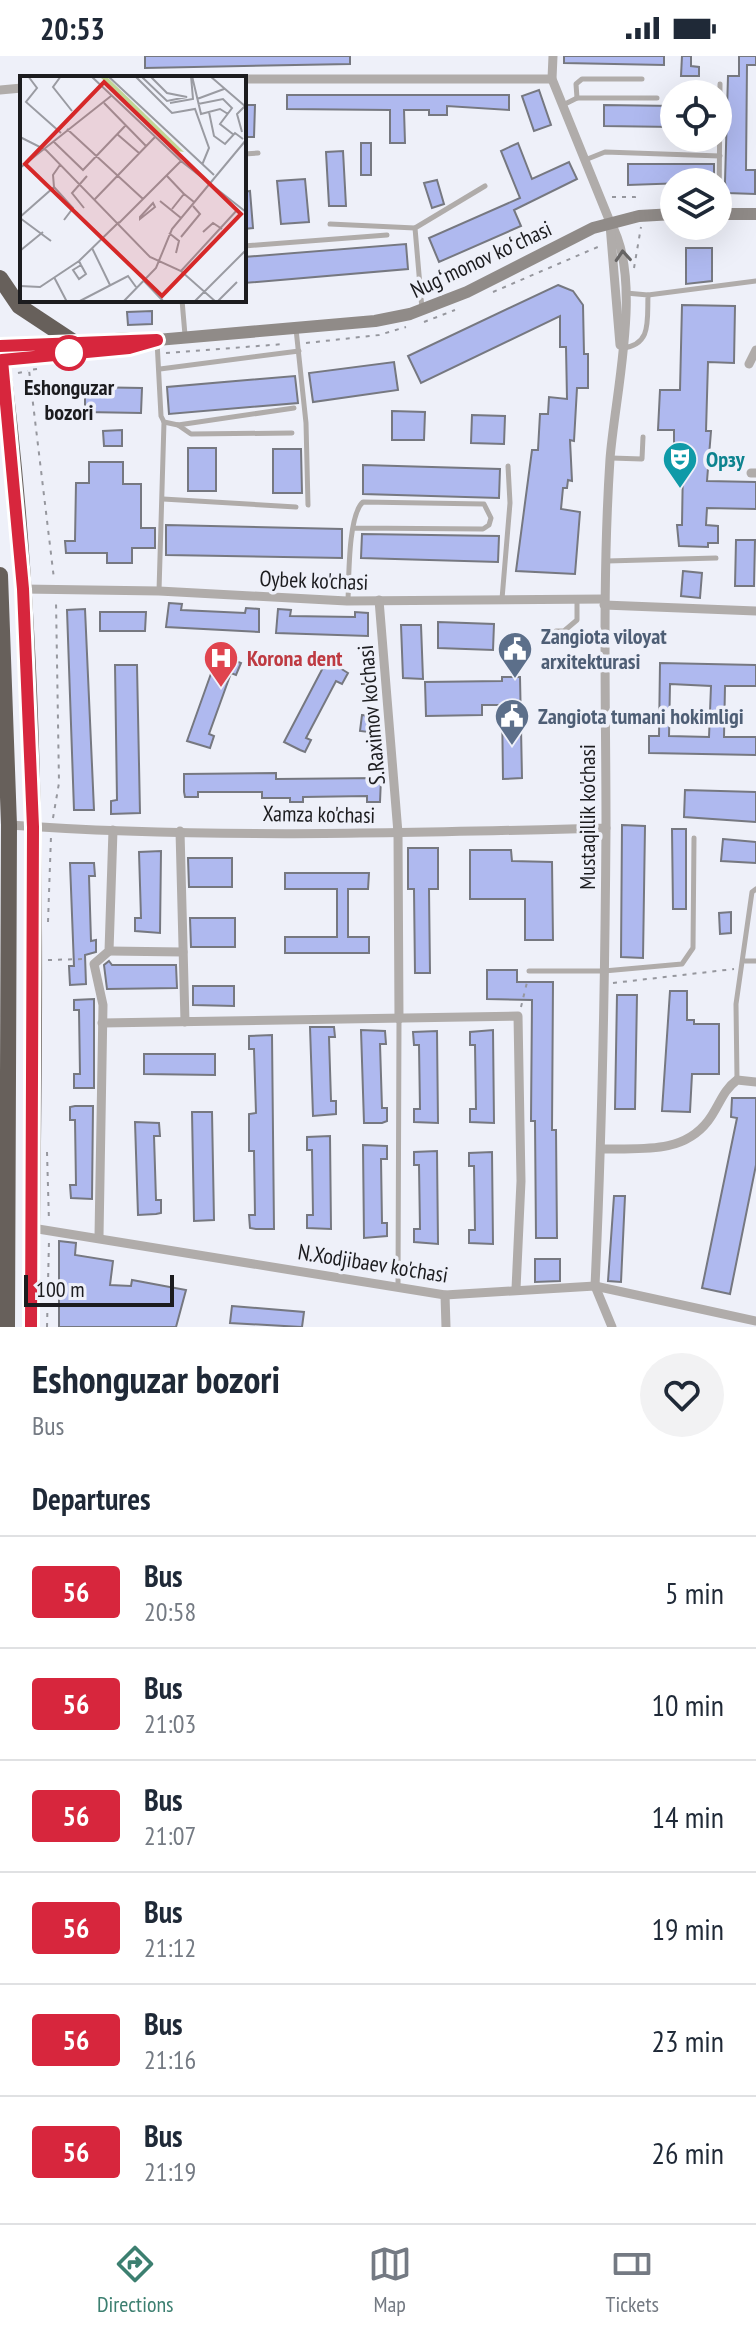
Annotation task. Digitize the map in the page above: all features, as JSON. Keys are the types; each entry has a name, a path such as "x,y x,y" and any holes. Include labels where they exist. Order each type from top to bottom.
{"highway":[{"path":"0,278 19,306 75,343"},
{"path":"0,353 23,589 33,827 31,1327"},
{"path":"0,575 9,825 7,1327"}],"main road":[{"name":"Nugʻmonov koʻchasi","path":"0,353 158,346 186,338 386,319 422,311 610,222 660,214"},
{"path":"732,214 756,214"},
{"name":"Nugʻmonov koʻchasi","path":"0,353 75,343 158,346"}],"street":[{"name":"Mustaqillik ko'chasi","path":"553,56 552,79 610,222 622,241 629,293 610,458 604,602 604,984 595,1286"},
{"path":"246,79 552,79"},
{"path":"0,90 20,88"},
{"name":"Mustaqillik ko'chasi","path":"610,222 621,349"},
{"path":"749,364 756,350"},
{"name":"Oybek ko'chasi","path":"23,589 159,591 347,601 577,599 756,611"},
{"name":"S.Raximov ko'chasi","path":"379,600 398,833 399,1019"},
{"name":"Xamza ko'chasi","path":"9,825 113,830 398,833 606,828"},
{"path":"109,951 113,830"},
{"path":"180,831 185,1022"},
{"path":"99,1236 103,1005 94,970 98,959 109,951 183,952"},
{"path":"102,1023 518,1016 521,1181 516,1289"},
{"path":"601,1149 667,1148 683,1142 710,1120 726,1088 737,1080 756,1082"},
{"name":"N.Xodjibaev ko'chasi","path":"32,1228 50,1228 445,1295 595,1286 756,1321"},
{"path":"595,1286 612,1327"},
{"path":"445,1295 446,1327"}],"lane":[{"path":"577,98 576,84 582,79 642,79"},
{"path":"563,105 577,98 657,98"},
{"path":"585,160 605,152 720,156"},
{"path":"720,152 720,168"},
{"path":"246,154 258,153"},
{"path":"330,224 415,228 485,186"},
{"path":"415,228 422,311"},
{"path":"246,246 387,235"},
{"path":"629,293 648,295 756,281"},
{"path":"621,349 637,347 642,342 648,295"},
{"path":"182,302 186,338"},
{"path":"296,328 306,423 308,505"},
{"path":"158,346 161,416 164,422 159,591"},
{"path":"160,369 298,347"},
{"path":"164,422 178,425 294,408"},
{"path":"178,425 191,434 292,433"},
{"path":"610,458 642,459 643,437"},
{"path":"502,599 510,503 508,466"},
{"path":"163,499 296,507"},
{"path":"347,601 355,510 363,502 484,504 491,518 489,525 483,529 354,528"},
{"path":"606,561 716,558"},
{"path":"556,631 564,631 577,620 577,599"},
{"path":"529,971 604,971 682,964 693,948 694,838"},
{"path":"737,1080 736,1004 744,965 752,892 756,889"},
{"path":"744,965 756,961"},
{"path":"398,1288 399,1019"}],"path":[{"path":"612,197 635,197 635,201"},
{"path":"629,293 635,238 641,227"},
{"path":"594,241 595,248"},
{"path":"489,294 600,246"},
{"path":"158,346 298,347 379,335 442,316 462,306"},
{"path":"29,365 55,590 59,783 52,828 48,930"},
{"path":"18,373 43,367"},
{"path":"46,960 98,959"},
{"path":"604,984 744,965"},
{"path":"518,1016 529,971"},
{"path":"47,1141 50,1228 47,1327"}],"building":[{"path":"145,56 350,56 350,64 145,68"},
{"path":"564,56 664,56 664,65 564,63"},
{"path":"682,56 691,56 691,66 699,67 699,76 681,76"},
{"path":"739,56 756,56 756,65 747,65 746,170 755,170 755,194 732,193 732,168 725,168 726,152 732,152 732,80 728,80 728,76 739,76"},
{"path":"539,90 551,125 534,131 522,96"},
{"path":"287,95 509,95 509,110 447,106 447,115 429,115 429,110 404,110 405,143 390,143 390,110 287,109"},
{"path":"246,105 255,105 254,137 246,137"},
{"path":"604,105 660,106 660,127 604,126"},
{"path":"361,143 371,143 371,175 361,175"},
{"path":"518,143 532,179 569,162 577,179 514,210 521,226 439,262 429,238 520,198 501,151"},
{"path":"343,151 346,206 329,206 326,152"},
{"path":"628,164 714,164 714,168 660,168 660,184 628,185"},
{"path":"305,179 309,222 281,224 277,181"},
{"path":"437,180 444,204 432,208 424,183"},
{"path":"250,191 253,228 246,229 246,192"},
{"path":"406,244 408,269 246,283 246,257"},
{"path":"686,248 712,248 712,281 686,284"},
{"path":"558,285 573,291 583,305 584,354 588,354 588,388 577,388 574,441 570,440 572,481 568,480 567,488 563,488 561,509 580,512 575,574 516,571 532,450 538,450 540,414 548,414 549,397 567,399 566,347 560,347 560,316 421,383 408,356"},
{"path":"682,305 735,306 734,363 708,362 706,431 711,431 707,481 756,482 756,509 707,508 706,525 718,526 718,543 708,543 708,547 679,546 677,525 682,525 683,462 674,462 674,430 658,430 660,390 680,390"},
{"path":"152,311 152,324 128,325 127,312"},
{"path":"394,362 398,390 313,402 309,373"},
{"path":"295,376 298,403 169,414 167,387"},
{"path":"85,387 142,388 141,413 85,412"},
{"path":"392,411 425,412 424,440 392,440"},
{"path":"472,415 505,416 504,444 471,443"},
{"path":"122,430 122,446 104,446 103,431"},
{"path":"188,448 216,448 216,491 188,491"},
{"path":"273,449 301,449 302,493 273,493"},
{"path":"89,462 123,462 123,484 141,484 141,528 155,528 155,548 132,548 132,563 107,563 107,553 66,553 65,541 75,541 76,483 89,483"},
{"path":"363,465 500,469 499,498 363,494"},
{"path":"166,525 342,529 342,558 166,555"},
{"path":"362,534 499,536 498,562 361,558"},
{"path":"736,540 755,540 754,586 735,586"},
{"path":"683,571 702,573 700,598 681,596"},
{"path":"169,603 182,604 181,610 245,613 246,608 259,609 259,632 166,627"},
{"path":"85,609 94,810 74,810 67,610"},
{"path":"278,609 291,610 290,616 355,617 355,612 368,613 368,636 276,633"},
{"path":"100,612 146,612 145,631 100,631"},
{"path":"438,622 494,624 493,650 438,648"},
{"path":"401,625 421,625 423,679 403,678"},
{"path":"218,654 241,663 236,675 231,673 209,734 214,736 210,748 187,741"},
{"path":"327,660 348,673 342,684 336,681 306,738 311,740 305,752 284,742"},
{"path":"660,663 756,665 756,686 725,686 724,737 756,737 756,755 649,753 649,736 659,736","holes":["670,684 711,686 709,737 669,736"]},
{"path":"115,665 137,665 140,813 111,814 111,801 117,800"},
{"name":"Zangiota tumani hokimligi","path":"502,677 520,677 522,778 503,779 502,705 482,705 482,715 426,716 425,682 502,681"},
{"path":"362,715 378,717 376,733 360,731"},
{"path":"276,773 276,779 381,778 380,802 367,802 367,796 303,797 303,802 290,802 290,798 262,798 262,792 198,792 198,797 185,797 184,774"},
{"path":"685,790 756,792 756,822 684,817"},
{"path":"622,825 645,826 643,958 621,957"},
{"path":"672,829 686,829 686,909 673,909"},
{"path":"723,839 756,842 756,863 721,861"},
{"path":"408,848 438,848 438,889 429,889 430,973 415,973 414,889 408,889"},
{"path":"470,850 511,850 512,861 552,862 553,940 525,940 525,899 470,899"},
{"path":"161,851 160,933 135,931 135,918 141,918 139,852"},
{"path":"188,858 232,858 232,887 189,887"},
{"path":"70,863 94,863 95,876 89,876 91,941 96,940 96,952 85,955 86,984 70,985 69,966 74,966"},
{"path":"285,873 369,873 368,889 348,889 348,937 369,937 369,953 285,953 285,937 337,937 337,889 285,889"},
{"path":"731,912 731,933 720,934 719,913"},
{"path":"190,918 235,918 235,947 191,947"},
{"path":"109,961 112,965 176,965 177,988 107,989 104,965"},
{"path":"487,970 517,970 517,982 553,982 552,1130 556,1130 557,1238 536,1238 535,1121 531,1121 532,1000 487,999"},
{"path":"193,986 234,986 234,1006 193,1005"},
{"path":"670,991 687,991 687,1020 694,1020 694,1024 719,1024 719,1074 692,1074 690,1112 662,1111"},
{"path":"617,995 637,995 635,1109 615,1109"},
{"path":"94,999 94,1088 74,1088 74,1074 80,1074 79,1010 74,1010 74,1000"},
{"path":"310,1027 334,1027 335,1037 329,1037 331,1101 336,1101 336,1114 313,1116"},
{"path":"361,1030 385,1031 386,1044 380,1044 382,1108 387,1108 387,1121 382,1123 364,1123"},
{"path":"493,1030 494,1123 470,1122 470,1109 476,1109 475,1045 470,1045 470,1032"},
{"path":"437,1031 438,1123 414,1122 414,1109 420,1109 419,1045 414,1045 413,1032"},
{"path":"272,1035 274,1229 256,1229 250,1228 249,1215 255,1215 254,1151 249,1151 249,1114 256,1113 254,1049 249,1049 249,1036"},
{"path":"144,1054 215,1054 215,1075 144,1074"},
{"path":"732,1098 756,1098 756,1165 730,1294 702,1288 737,1118 731,1117"},
{"path":"93,1106 92,1199 71,1198 70,1185 76,1185 75,1120 70,1120 70,1107"},
{"path":"192,1112 212,1112 214,1220 194,1221"},
{"path":"135,1122 159,1123 160,1136 154,1136 156,1200 161,1200 161,1213 138,1215"},
{"path":"330,1136 331,1229 307,1228 307,1215 313,1215 312,1150 307,1150 307,1137"},
{"path":"363,1145 387,1146 387,1159 381,1159 382,1223 387,1223 387,1236 364,1238"},
{"path":"437,1151 438,1244 414,1242 414,1229 420,1229 419,1165 414,1165 414,1152"},
{"path":"492,1152 493,1244 469,1243 469,1230 475,1230 474,1166 469,1166 469,1153"},
{"path":"614,1196 625,1196 621,1282 608,1281"},
{"path":"59,1241 76,1243 75,1255 113,1261 110,1285 131,1286 132,1280 186,1290 176,1327 59,1327"},
{"path":"535,1259 560,1259 560,1281 535,1282"},
{"path":"232,1306 304,1312 302,1327 230,1323"}],"bus line":[{"name":"56","path":"0,346 131,338 157,340 129,348 2,360 23,589 33,827 31,1327"}],"place":[{"name":"Eshonguzar bozori","path":"69,353"},
{"name":"Орзу","path":"680,490"},
{"name":"Zangiota viloyat arxitekturasi","path":"515,680"},
{"name":"Korona dent","path":"221,689"},
{"name":"Zangiota tumani hokimligi","path":"512,747"}]}
